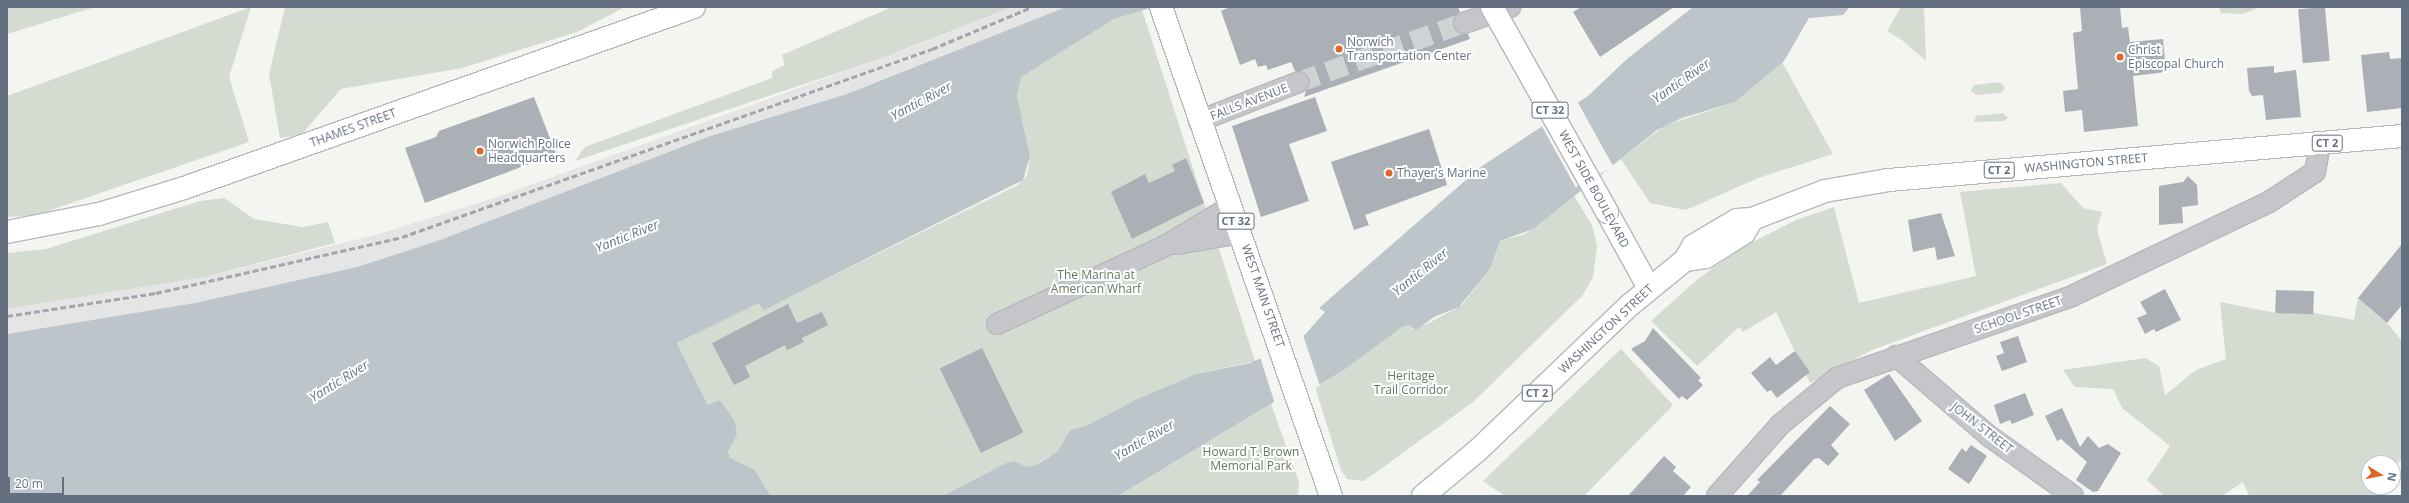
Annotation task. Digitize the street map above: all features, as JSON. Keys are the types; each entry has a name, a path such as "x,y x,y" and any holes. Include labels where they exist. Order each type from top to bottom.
{"main road":[{"name":"THAMES STREET","path":"7,232 99,214 184,188 694,7"},
{"name":"WEST MAIN STREET","path":"1161,7 1199,121 1241,233 1331,496"},
{"name":"WEST SIDE BOULEVARD","path":"1492,7 1649,288"},
{"name":"WASHINGTON STREET","path":"1423,496 1477,451 1649,288 1685,260 1691,248 1737,220 1752,219 1824,191 1888,180 2402,136"}],"street":[{"path":"1464,23 1510,7"},
{"name":"FALLS AVENUE","path":"1199,121 1299,82"},
{"name":"SCHOOL STREET","path":"1717,496 1805,402 1851,371 2072,296 2269,202 2315,172 2320,143"},
{"path":"998,324 1165,246 1230,207"},
{"path":"1165,246 1241,233"},
{"name":"JOHN STREET","path":"1896,356 1988,436 2073,496"}],"shaded area":[{"path":"1012,7 1066,7 847,94 710,136 440,240 357,267 195,303 7,334 7,309 204,277 379,234 494,198 912,47"}],"green space":[{"path":"7,7 95,7 7,34"},
{"path":"251,7 229,77 249,142 36,215 7,217 7,96"},
{"path":"285,7 625,7 577,32 462,68 341,89 301,135 280,138 269,74"},
{"path":"892,7 1012,7 885,57 575,161 585,147 772,78 772,71 785,65 782,55"},
{"path":"1901,7 1924,7 1926,61 1902,40 1887,31"},
{"path":"2219,7 2260,7 2243,14 2221,13"},
{"name":"The Marina at American Wharf","path":"1142,10 1255,361 1196,374 1137,399 1086,426 1070,430 1057,452 1037,464 1027,467 1015,461 1006,463 942,496 771,496 754,469 730,458 728,452 737,435 735,421 720,400 708,405 677,343 759,303 763,310 1018,185 1027,175 1030,156 1017,96 1021,77 1114,19"},
{"path":"1782,62 1833,154 1758,178 1686,210 1650,203 1621,159 1664,126 1735,102"},
{"path":"2000,82 2005,88 2001,93 1976,95 1971,91 1974,85"},
{"path":"2003,113 2008,118 2004,121 1974,122 1976,116"},
{"path":"2061,183 2083,208 2102,212 2097,229 2107,264 1872,350 1810,383 1776,312 1743,332 1739,327 1697,366 1651,321 1699,278 1745,246 1796,220 1834,207 1859,303 1976,276 1960,192"},
{"name":"Heritage Trail Corridor","path":"1573,194 1592,225 1597,246 1593,277 1582,296 1473,402 1364,481 1347,479 1341,470 1315,387 1402,327 1408,325 1413,329 1427,324 1462,305 1490,269 1500,241 1525,234"},
{"path":"224,198 254,219 303,227 328,222 335,243 204,277 7,309 7,253 46,249 200,201"},
{"path":"2358,298 2387,323 2402,341 2402,460 2401,455 2361,455 2361,495 2381,496 2249,496 2243,482 2222,496 2164,496 2147,480 2170,446 2122,408 2113,389 2075,387 2063,370 2145,358 2159,366 2165,395 2196,370 2226,359 2220,302 2276,313 2314,313 2354,320"},
{"path":"1621,349 1673,405 1584,496 1505,496 1483,481"},
{"name":"Howard T. Brown Memorial Park","path":"1271,404 1299,482 1298,496 1118,496"}],"water":[{"name":"Yantic River","path":"1066,7 1154,7 1114,19 1021,77 1017,96 1030,156 1023,180 770,307 763,310 759,303 677,343 708,405 720,400 735,421 737,435 728,452 730,458 754,469 771,496 7,496 7,334 195,303 357,267 440,240 710,136 847,94"},
{"name":"Yantic River","path":"1693,7 1850,7 1843,15 1809,18 1784,61 1735,102 1682,118 1657,130 1533,229 1500,241 1490,269 1459,307 1434,317 1416,330 1408,325 1402,327 1345,369 1315,387 1274,402 1118,496 942,496 1006,463 1015,461 1027,467 1038,464 1057,452 1070,430 1086,426 1137,399 1196,374 1250,363 1300,340 1325,312 1319,308 1482,166 1588,96 1627,59"}],"pier":[{"path":"1577,101 1613,167 1576,187 1539,122"},
{"path":"1303,335 1320,386 1275,404 1260,357"}],"building":[{"name":"Norwich Transportation Center","path":"1230,7 1458,7 1460,12 1453,20 1453,27 1461,34 1468,34 1470,39 1304,97 1310,78 1306,73 1295,71 1291,62 1268,70 1266,65 1258,67 1255,59 1240,65 1221,11"},
{"path":"1581,7 1674,7 1600,57 1573,12"},
{"name":"Christ Episcopal Church","path":"2080,7 2120,7 2122,28 2128,27 2130,42 2163,39 2166,72 2133,76 2138,126 2084,132 2082,110 2065,112 2063,91 2078,89 2073,33 2082,31"},
{"path":"2325,7 2330,61 2303,63 2298,9"},
{"path":"2389,52 2390,59 2402,58 2402,108 2367,112 2361,55"},
{"path":"2274,66 2274,73 2296,70 2301,117 2266,120 2263,95 2252,96 2249,91 2247,68"},
{"name":"Norwich Police Headquarters","path":"534,97 556,154 425,203 405,148 436,137 439,131"},
{"path":"1315,97 1327,131 1289,144 1309,201 1261,217 1232,126"},
{"name":"Thayer's Marine","path":"1429,129 1447,185 1365,215 1369,225 1354,230 1331,162"},
{"path":"1186,158 1204,203 1132,239 1111,192 1145,174 1149,183 1175,171 1172,165"},
{"path":"2188,176 2197,185 2198,205 2182,207 2183,223 2159,225 2159,186 2183,182"},
{"path":"1941,213 1955,256 1937,260 1935,247 1913,252 1908,220"},
{"path":"2402,244 2402,305 2387,323 2358,298"},
{"path":"2165,289 2181,320 2156,332 2154,329 2145,334 2137,318 2147,314 2140,302"},
{"path":"2276,290 2314,291 2313,314 2275,313"},
{"path":"788,304 797,323 822,312 828,325 802,338 804,342 787,350 785,345 745,366 750,377 734,385 712,343"},
{"path":"1653,328 1701,378 1698,380 1703,385 1687,400 1682,396 1679,399 1631,349 1645,341"},
{"path":"2018,336 2027,362 2002,371 1996,356 2004,353 2000,342"},
{"path":"982,348 1023,432 981,453 940,369"},
{"path":"1795,351 1810,372 1777,398 1771,390 1767,392 1751,373 1770,357 1776,365"},
{"path":"1889,374 1922,421 1895,441 1864,390"},
{"path":"2025,393 2034,415 2012,424 2010,420 2000,424 1994,405"},
{"path":"1830,406 1850,424 1831,445 1839,454 1828,466 1819,458 1814,459 1780,496 1747,496 1760,482 1757,480"},
{"path":"2062,408 2080,447 2088,436 2099,448 2108,444 2121,453 2098,491 2093,492 2076,480 2087,462 2061,439 2057,441 2045,416"},
{"path":"1971,445 1987,456 1969,484 1948,469 1962,448 1966,452"},
{"path":"1664,456 1676,467 1673,471 1691,487 1683,496 1628,496"}],"tunnel":[{"path":"1299,82 1464,23"}],"railway":[{"path":"7,316 156,293 402,237 932,49 1032,7"}],"place":[{"name":"Norwich Transportation Center","path":"1339,49"},
{"name":"Christ Episcopal Church","path":"2120,57"},
{"name":"Norwich Police Headquarters","path":"480,151"},
{"name":"Thayer's Marine","path":"1389,173"}]}
